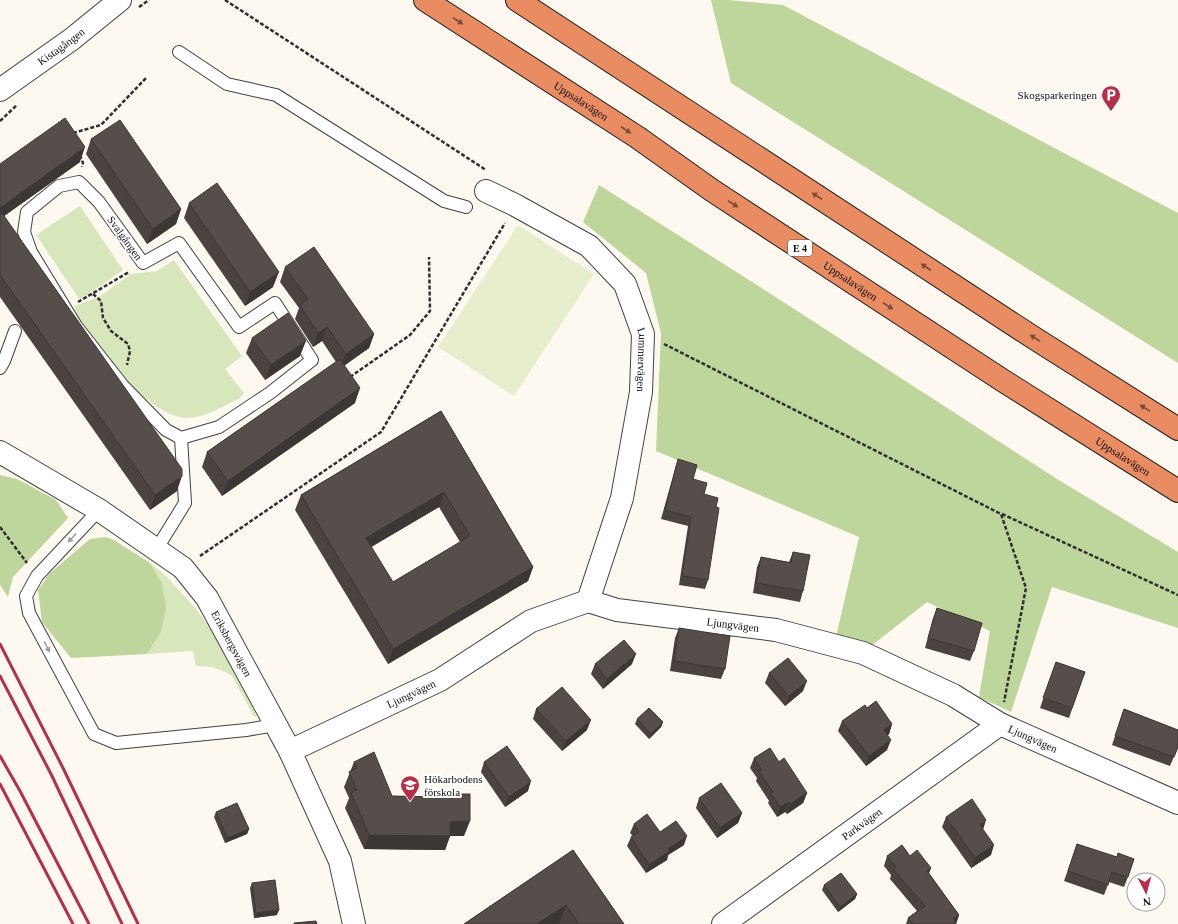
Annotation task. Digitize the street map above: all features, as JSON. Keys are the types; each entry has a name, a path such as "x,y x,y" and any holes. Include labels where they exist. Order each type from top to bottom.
{"highway":[{"name":"Uppsalavägen","path":"425,0 637,137 713,192 989,372 1178,491"},
{"path":"517,0 1034,338 1178,429"}],"street":[{"name":"Kistagången","path":"0,90 72,39 120,0"},
{"name":"Lummervägen","path":"487,181 515,205 589,246 626,284 643,334 641,392 622,498 588,601"},
{"name":"Eriksbergsvägen","path":"0,452 98,510 183,568 207,598 290,751 340,861 354,924"},
{"name":"Ljungvägen","path":"290,751 440,680 531,621 588,601 617,610 776,630 863,653 953,695 1000,724 1178,803"},
{"name":"Parkvägen","path":"723,924 1000,724"}],"lane":[{"path":"180,52 227,84 276,95 444,201 466,207"},
{"name":"Svalgången","path":"79,182 99,202 143,263 179,243 239,327 275,303 312,360 270,393 219,427 181,438 166,430 120,382 76,326 31,252 24,232 27,212 59,186 79,182"},
{"path":"0,368 15,331"},
{"path":"156,550 185,504 181,438"},
{"path":"98,510 37,576 26,596 29,613 94,734 116,743 246,730 275,725"}],"path":[{"path":"225,0 487,181"},
{"path":"71,134 100,125 146,77"},
{"path":"77,148 83,162"},
{"path":"183,568 381,432 515,205"},
{"path":"347,379 410,335 430,311 429,257"},
{"path":"64,307 81,301 143,263"},
{"path":"93,294 101,301 103,318 111,330 128,344 130,357 120,382"},
{"path":"643,334 1001,514 1178,596"},
{"path":"1000,724 1026,588 1001,514"},
{"path":"0,527 37,576"}],"green space":[{"path":"711,0 783,5 1178,213 1178,363 731,83"},
{"path":"599,185 1057,479 1178,552 1178,628 1052,587 1011,712 979,697 990,631 927,602 866,650 836,637 859,537 656,451 661,333 646,273 583,222"},
{"path":"80,206 123,270 80,300 36,235"},
{"path":"518,225 594,274 514,396 438,347"},
{"path":"174,260 242,356 225,369 244,393 240,398 207,414 186,418 171,414 154,404 137,391 120,374 92,338 74,306 99,297 131,274 157,271"},
{"path":"0,475 17,479 56,500 68,518 13,577 8,597 0,585"},
{"path":"105,537 114,540 150,563 162,583 166,607 161,632 147,654 71,658 42,622 38,590 49,574 90,539"},
{"path":"150,563 166,576 196,609 214,634 257,716 254,717 232,676 215,668 196,666 193,651 147,654 161,632 162,583"}],"building":[{"path":"65,118 85,147 0,208 0,164"},
{"path":"120,120 181,209 153,229 91,139"},
{"path":"217,183 279,272 250,292 189,203"},
{"path":"2,213 182,469 182,476 155,495 0,275 0,214"},
{"path":"314,247 374,334 346,354 327,327 318,333 300,305 308,299 285,267"},
{"path":"288,313 306,341 271,365 252,338"},
{"path":"340,359 360,388 228,481 207,452"},
{"path":"441,411 533,567 393,649 301,495","holes":["444,492 470,536 393,582 366,538"]},
{"path":"678,459 697,465 693,479 707,483 704,494 718,498 716,507 719,508 708,580 682,576 691,517 665,510"},
{"path":"793,552 810,555 803,591 756,583 761,557 791,563"},
{"path":"937,608 982,623 974,651 928,638"},
{"path":"679,628 730,636 725,669 674,661"},
{"path":"624,640 636,654 607,679 595,664"},
{"path":"788,658 807,681 789,696 769,673"},
{"path":"1056,662 1085,672 1072,708 1043,698"},
{"path":"562,687 591,720 566,741 536,709"},
{"path":"876,701 892,724 884,730 891,740 869,756 842,721 865,705 867,708"},
{"path":"649,708 663,722 651,734 637,719"},
{"path":"1124,709 1178,730 1178,747 1174,757 1115,736"},
{"path":"507,746 531,781 509,797 484,762"},
{"path":"770,748 779,762 784,758 807,793 790,804 789,802 780,807 771,793 773,792 759,771 762,770 754,758"},
{"path":"374,752 392,796 447,797 447,794 470,794 470,821 450,822 450,836 369,835 351,793 357,790 349,772 357,768 354,762"},
{"path":"721,783 742,813 720,828 699,798"},
{"path":"972,799 986,820 980,825 994,845 975,858 946,817"},
{"path":"237,803 249,829 227,838 216,812"},
{"path":"647,814 660,832 676,821 687,836 668,849 670,851 649,865 631,837 639,832 634,824"},
{"path":"1077,844 1117,857 1118,853 1134,859 1130,872 1126,872 1126,876 1112,872 1108,885 1068,871"},
{"path":"902,845 910,856 917,850 931,868 927,871 959,915 953,919 956,922 953,924 913,924 908,918 925,906 893,869 896,867 887,856"},
{"path":"573,850 624,924 579,924 566,905 537,924 464,924"},
{"path":"841,873 857,894 840,907 824,885"},
{"path":"275,880 279,910 256,913 252,883"},
{"path":"316,921 317,924 294,924 294,923"}],"railway":[{"path":"0,644 63,768 138,924"},
{"path":"0,676 51,774 122,924"},
{"path":"0,756 20,791 89,924"},
{"path":"0,784 73,924"}],"place":[{"name":"Skogsparkeringen","path":"1111,112"},
{"name":"Hökarbodens förskola","path":"410,802"}]}
